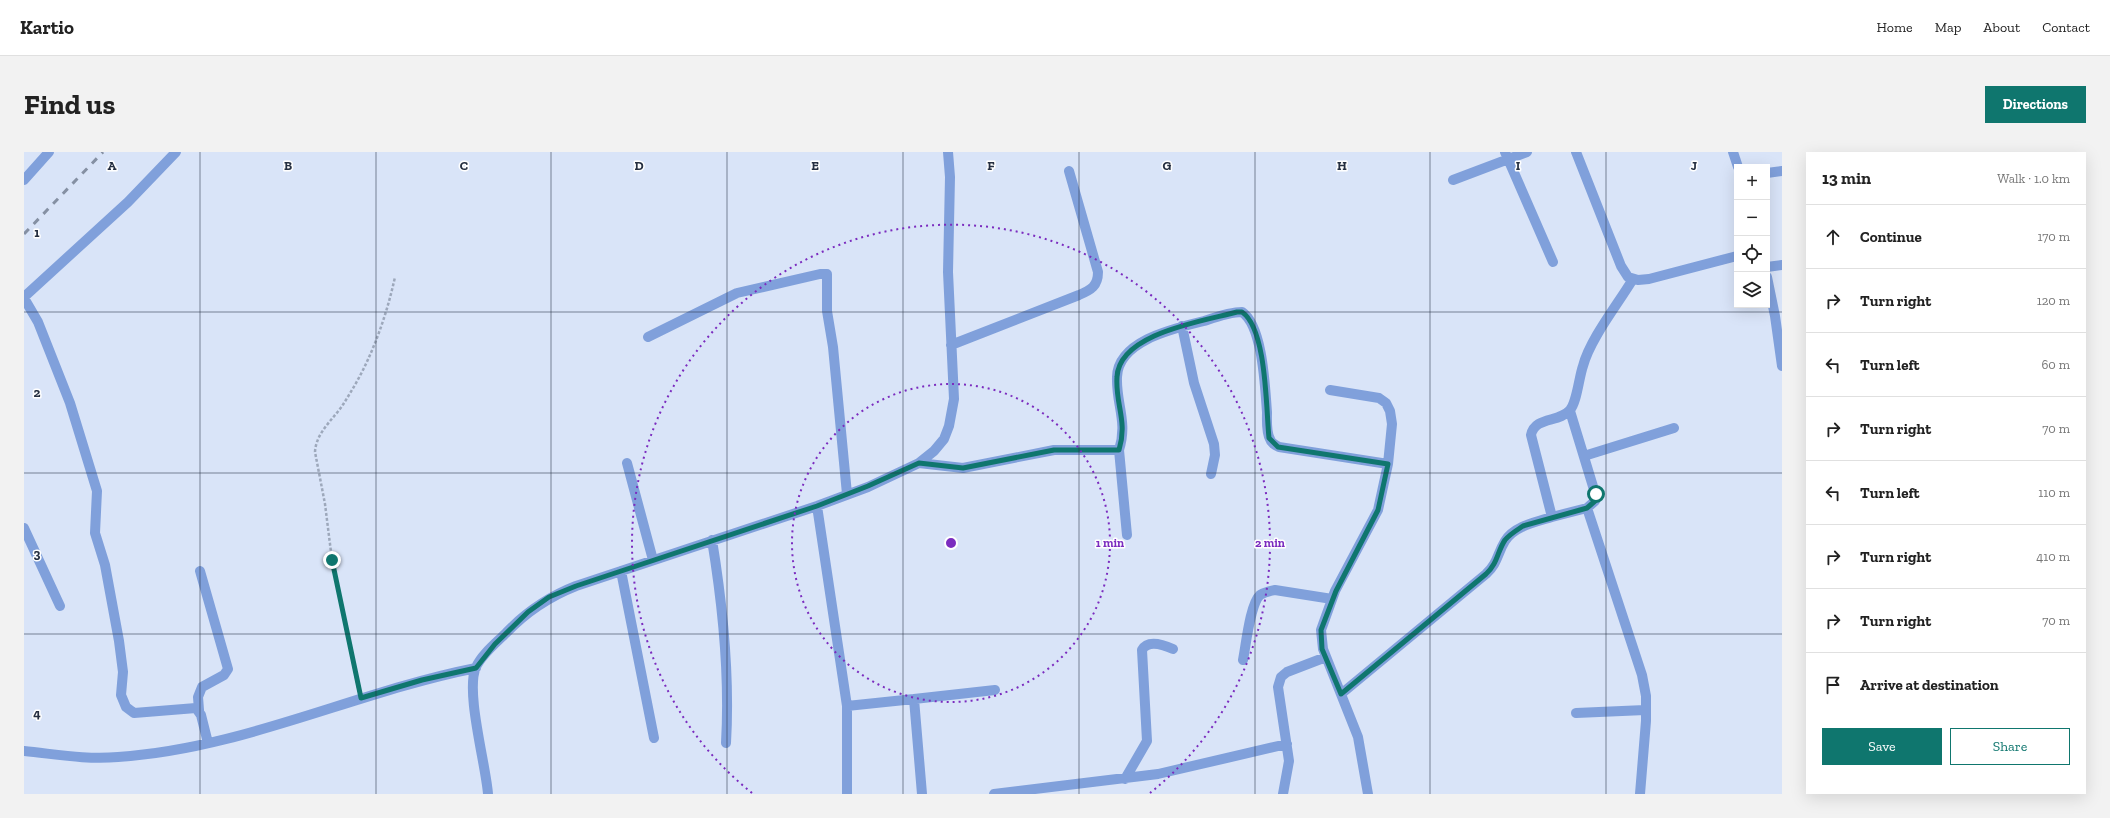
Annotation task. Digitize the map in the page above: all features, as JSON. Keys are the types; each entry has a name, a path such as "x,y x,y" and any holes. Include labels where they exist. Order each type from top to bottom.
{"street":[{"path":"25,179 49,152"},
{"path":"176,152 128,202 24,298 38,322 67,397 96,491 95,533 105,565 119,641 123,667 120,695 122,700 126,707 134,713 185,707 196,708 199,710"},
{"path":"488,794 473,694 473,677 476,668 516,622 538,604 576,586 817,506 893,476 919,463 939,445 949,426 954,399 948,272 950,177 948,152"},
{"path":"1453,180 1506,155 1527,152"},
{"path":"1576,152 1621,266 1628,278 1649,279 1734,257"},
{"path":"1733,152 1737,164"},
{"path":"1506,155 1554,262"},
{"path":"951,345 1079,295 1092,289 1098,281 1098,272 1069,171"},
{"path":"1770,173 1782,171"},
{"path":"1770,267 1782,265"},
{"path":"648,337 737,293 820,274 827,274 827,311 833,347 847,494"},
{"path":"1552,517 1531,435 1532,429 1538,423 1570,411 1588,351 1633,279"},
{"path":"1770,292 1782,366"},
{"path":"1127,535 1119,450 1124,428 1117,387 1117,376 1121,363 1128,354 1150,338 1165,331 1182,326 1237,312 1246,314 1252,326 1263,364 1268,432 1272,443 1278,447 1388,464"},
{"path":"1182,326 1194,383 1214,444 1215,455 1211,474"},
{"path":"1330,390 1379,398 1386,403 1390,411 1392,424 1388,464 1378,510 1332,599 1321,630 1321,640 1326,657 1358,738 1368,794"},
{"path":"1341,694 1486,574 1494,566 1505,541 1514,532 1523,526 1587,508 1595,501 1596,494 1570,411"},
{"path":"1584,456 1674,428"},
{"path":"919,463 963,468 1054,450 1119,450"},
{"path":"627,463 654,560"},
{"path":"817,506 847,706 847,794"},
{"path":"1587,508 1642,675 1646,696 1640,794"},
{"path":"24,528 60,606"},
{"path":"712,540 721,592 728,700 726,743"},
{"path":"200,571 228,669 224,675 202,687 198,697 199,710 208,743"},
{"path":"621,571 654,738"},
{"path":"1243,660 1254,605 1262,594 1275,590 1332,599"},
{"path":"1125,779 1147,741 1142,650 1146,645 1154,644 1173,649"},
{"path":"1283,794 1289,761 1278,687 1281,677 1287,672 1326,657"},
{"path":"24,751 64,756 118,757 208,743 267,729 361,698 422,680 476,668"},
{"path":"847,706 995,690"},
{"path":"914,699 922,794"},
{"path":"1576,713 1645,710"},
{"path":"994,794 1158,774 1287,744"}],"path":[{"path":"361,698 332,560 325,504 314,452 315,444 320,435 344,403 364,368 387,311 395,277"}],"railway":[{"path":"24,234 103,152"}],"route":[{"path":"332,560 349,637 354,671 361,698 422,680 476,668 479,662 516,622 549,597 576,586 670,554 817,506 893,476 919,463 947,468 963,468 975,467 1054,450 1119,450 1124,428 1117,387 1117,376 1121,363 1128,354 1140,344 1165,331 1237,312 1246,314 1250,319 1259,346 1263,364 1269,438 1272,443 1278,447 1388,464 1386,482 1378,510 1327,609 1321,630 1322,649 1341,694 1486,574 1494,566 1505,541 1514,532 1523,526 1587,508 1595,501 1596,494"}]}
